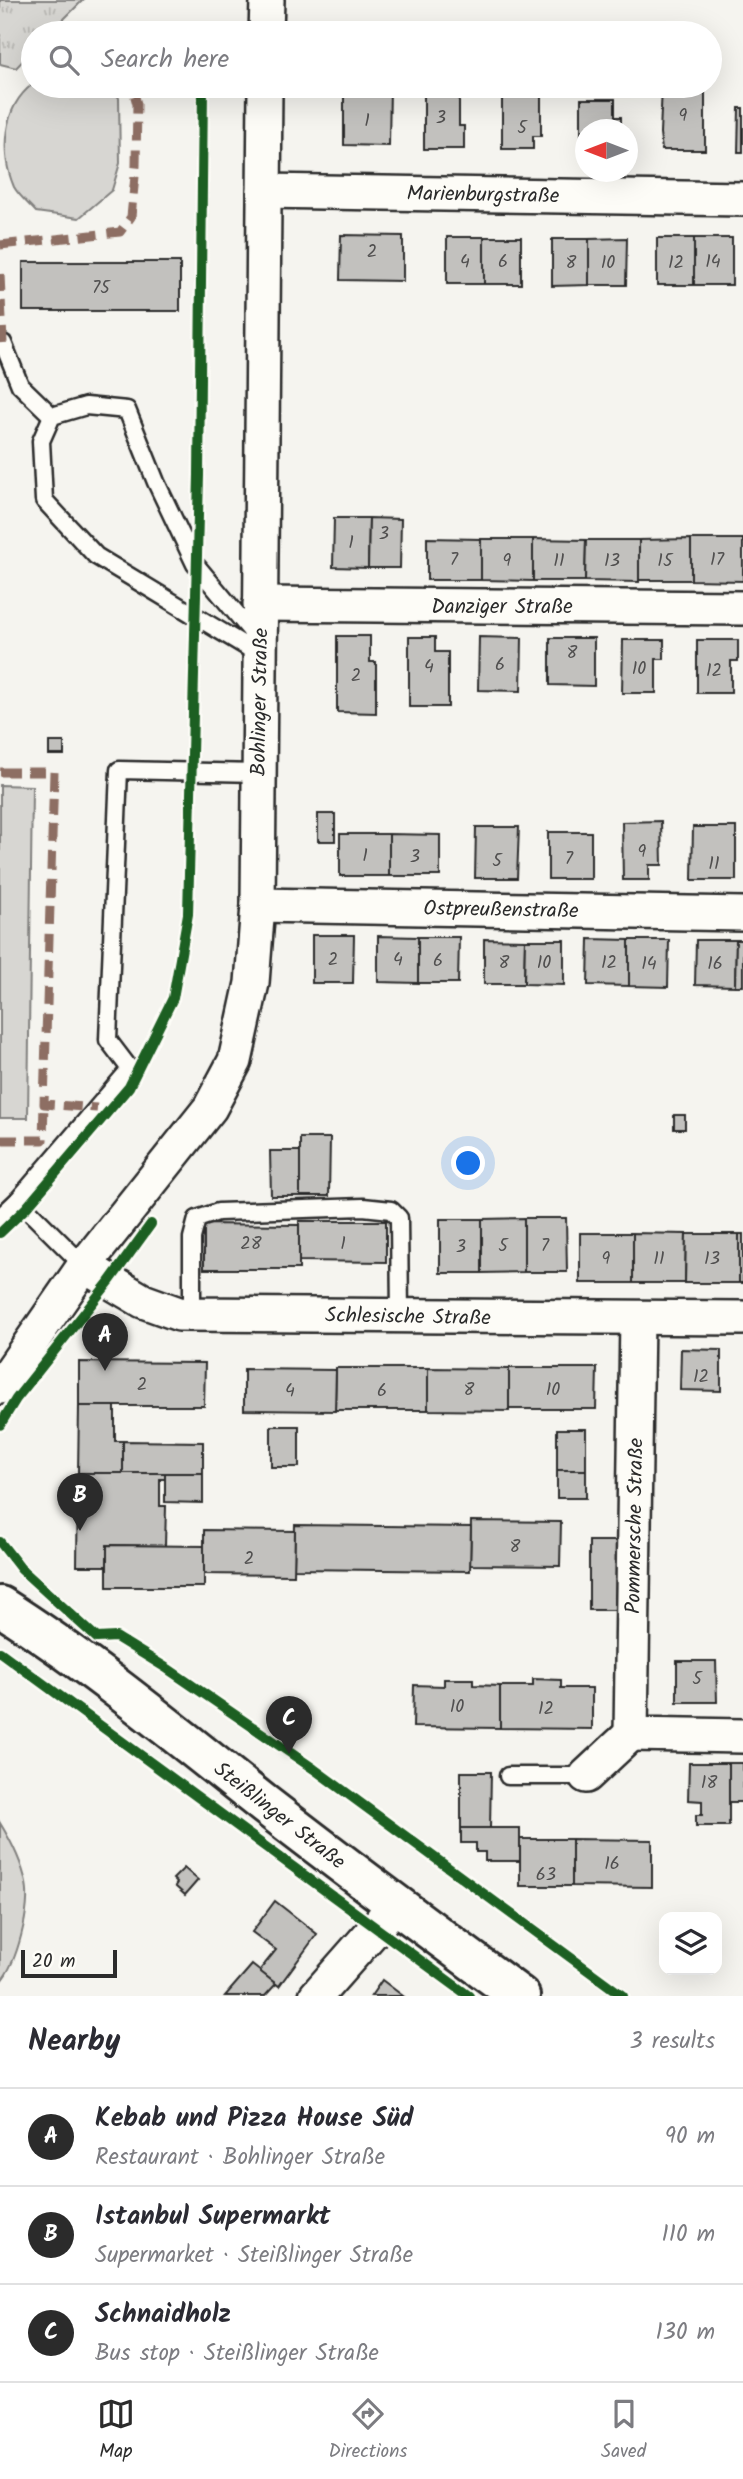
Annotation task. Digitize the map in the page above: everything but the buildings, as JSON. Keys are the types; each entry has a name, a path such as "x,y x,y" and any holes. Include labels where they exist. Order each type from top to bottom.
{"street":[{"path":"266,21 267,0"},
{"name":"Bohlinger Straße","path":"0,1387 84,1266 210,1108 235,1061 252,983 258,905 265,98"},
{"name":"Marienburgstraße","path":"264,191 743,199"},
{"name":"Danziger Straße","path":"260,604 743,608"},
{"name":"Ostpreußenstraße","path":"258,905 743,914"},
{"name":"Bohlinger Straße","path":"0,1347 84,1266"},
{"name":"Schlesische Straße","path":"84,1266 142,1301 179,1314 743,1318"},
{"name":"Pommersche Straße","path":"631,1734 638,1318"},
{"name":"Steißlinger Straße","path":"0,1586 42,1633"},
{"name":"Steißlinger Straße","path":"0,1606 135,1701 394,1904 520,1996"},
{"path":"586,1776 631,1734 743,1736"},
{"path":"316,1996 394,1904"}],"lane":[{"path":"3,344 20,385 52,416"},
{"path":"86,406 127,410 156,482 195,564 260,648 96,556 44,500 41,441 52,416 86,406"},
{"path":"0,1217 18,1200 130,1069 108,1040 118,771 258,773"},
{"path":"18,1200 84,1266"},
{"path":"192,1314 192,1238 197,1219 218,1212 363,1208 391,1210 398,1217 400,1316"},
{"path":"508,1776 586,1776"}],"green space":[{"path":"0,0 83,0 62,21 21,21 21,63 16,68 0,64"},
{"path":"21,97 119,98 120,163 112,190 79,218 36,212 14,187 6,146 15,105"},
{"path":"0,785 32,786 28,1118 0,1118"},
{"path":"0,1823 19,1860 27,1894 17,1949 0,1982"}],"marked path":[{"path":"0,245 120,232 131,217 136,166 135,98"},
{"path":"0,274 3,343"},
{"path":"0,772 54,772 44,1104 97,1108"},
{"path":"0,1140 43,1140 44,1104"}],"cycle path":[{"path":"0,1233 26,1208 129,1087 173,998 188,914 199,475 203,98"},
{"path":"0,1425 16,1399 109,1282 151,1224"},
{"path":"0,1542 21,1569 97,1638 116,1637 168,1669 314,1769 623,1996"},
{"path":"0,1652 469,1996"}],"place":[{"name":"Kebab und Pizza House Süd","path":"105,1371"},
{"name":"Istanbul Supermarkt","path":"80,1531"},
{"name":"Schnaidholz","path":"289,1754"}]}
